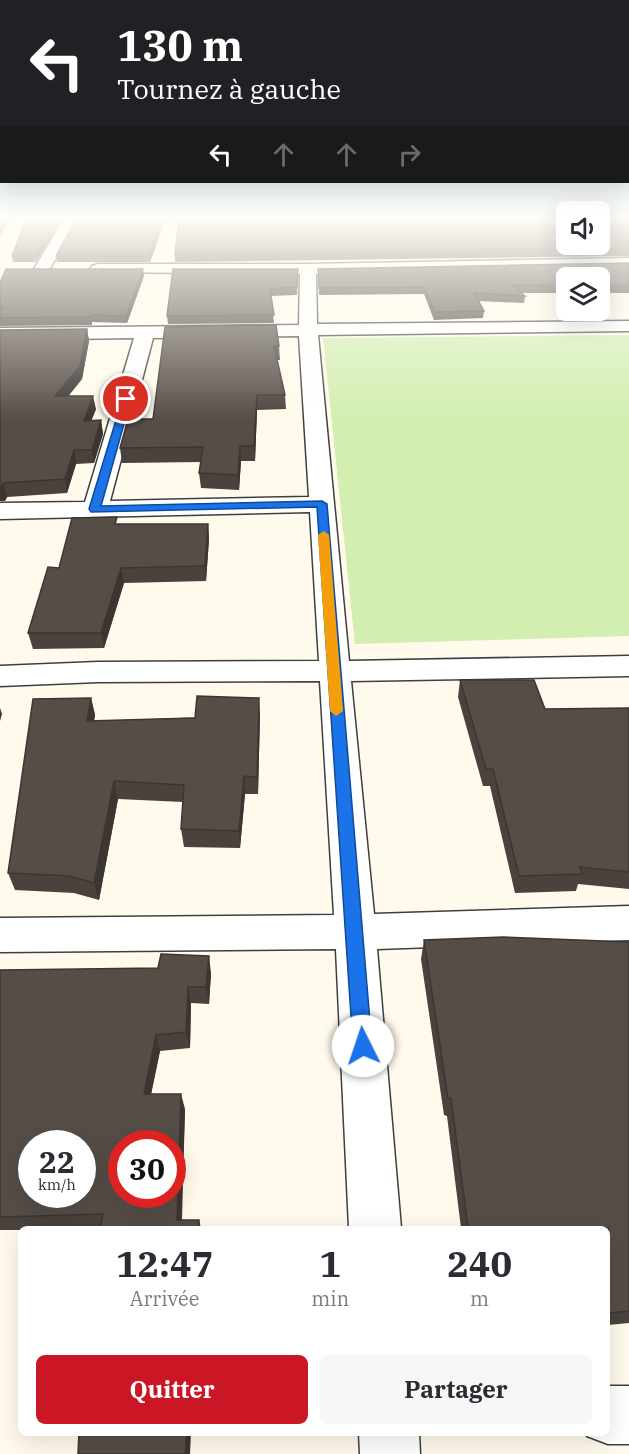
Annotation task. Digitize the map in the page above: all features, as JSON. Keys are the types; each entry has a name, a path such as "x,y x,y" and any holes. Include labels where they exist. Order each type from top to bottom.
{"street":[{"path":"308,285 308,330 355,932 375,1226"},
{"path":"0,334 629,326"},
{"path":"95,509 145,333"},
{"path":"0,511 322,504"},
{"path":"0,676 98,672 333,672 629,666"},
{"path":"0,935 355,932 629,923"},
{"path":"610,1415 629,1415"},
{"path":"388,1436 390,1454"}],"green space":[{"path":"629,335 629,636 355,644 323,338"}],"building":[{"path":"0,285 137,285 126,316 0,318 3,307 0,307"},
{"path":"171,285 297,285 297,287 270,289 274,315 167,316"},
{"path":"319,285 556,285 512,285 525,296 474,293 484,311 435,312 424,287 319,288"},
{"path":"276,325 279,346 274,346 285,395 257,395 254,446 240,446 238,475 199,473 203,447 120,448 128,419 153,419 165,327"},
{"path":"87,329 80,366 55,396 93,396 84,421 101,420 92,450 74,450 65,479 3,483 0,487 0,330"},
{"path":"117,517 115,524 208,524 205,566 121,568 101,633 28,633 48,567 59,568 72,518"},
{"path":"460,680 534,680 545,709 629,708 629,872 580,867 582,874 519,876 493,769 486,769"},
{"path":"197,696 259,698 257,777 244,776 239,831 181,829 184,785 114,781 94,883 69,876 8,873 33,699 91,698 87,721 195,718"},
{"path":"503,937 629,942 629,1311 610,1313 610,1226 468,1226 451,1098 448,1098 424,940"},
{"path":"161,954 209,956 206,987 188,987 186,1032 156,1035 144,1094 181,1094 180,1130 108,1130 108,1208 177,1208 177,1220 199,1220 199,1226 100,1226 103,1214 0,1217 0,970 158,968"},
{"path":"79,1436 187,1436 185,1454 78,1454"}],"slow traffic":[{"path":"324,535 336,711"}],"route":[{"path":"126,399 95,509 322,504 363,1046"}]}
